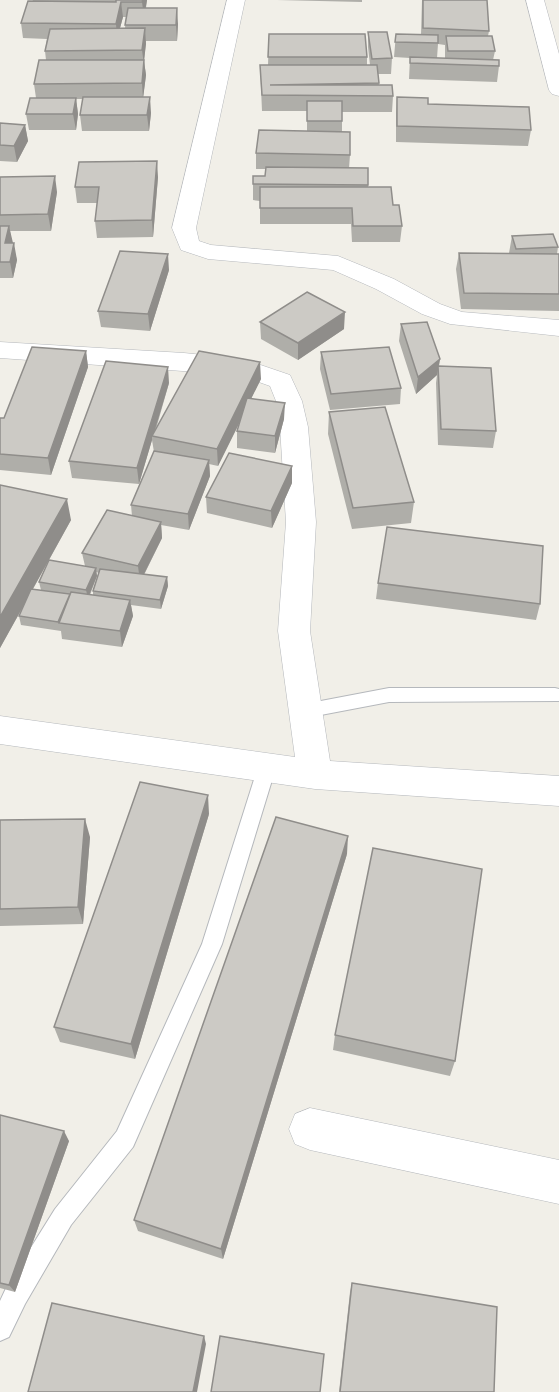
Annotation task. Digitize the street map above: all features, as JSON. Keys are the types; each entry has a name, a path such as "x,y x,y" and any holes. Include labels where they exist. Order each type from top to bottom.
{"street":[{"path":"236,0 184,228 189,245 208,252 338,263 385,284 430,309 459,319 559,328"},
{"path":"535,0 559,90"},
{"path":"0,350 184,361 243,367 281,381 289,401 294,426 298,472 300,522 294,631 315,774"},
{"path":"0,730 315,774 559,791"},
{"path":"310,1129 559,1182"}],"lane":[{"path":"305,711 388,695 555,695"},
{"path":"0,1328 16,1295 63,1217 124,1139 212,944 267,767"}],"building":[{"path":"116,0 143,0 142,2 121,2 116,24 21,23 28,1 116,2"},
{"path":"423,0 487,0 489,31 423,28"},
{"path":"128,8 177,8 176,25 125,25"},
{"path":"145,28 142,50 45,51 50,29"},
{"path":"368,32 387,32 392,58 372,59"},
{"path":"269,34 365,34 367,57 268,57"},
{"path":"396,34 438,35 438,43 395,42"},
{"path":"446,36 492,36 495,51 448,51"},
{"path":"410,57 499,60 499,66 410,63"},
{"path":"39,60 144,60 142,83 34,84"},
{"path":"260,65 377,65 379,83 270,85 392,85 393,96 262,95"},
{"path":"83,97 150,97 147,115 80,115"},
{"path":"397,97 428,98 428,104 529,107 531,130 397,126"},
{"path":"30,98 76,98 73,114 26,114"},
{"path":"307,101 342,101 342,121 307,121"},
{"path":"0,123 25,125 14,146 0,145"},
{"path":"259,130 350,132 350,155 256,153"},
{"path":"157,161 152,220 95,221 99,187 75,187 79,162"},
{"path":"266,167 368,168 368,185 253,184 253,176 265,176"},
{"path":"55,176 48,214 0,215 0,177"},
{"path":"260,187 391,187 393,205 399,205 402,226 353,226 352,208 260,208"},
{"path":"0,226 9,226 5,243 14,243 10,262 0,262"},
{"path":"553,234 558,247 516,249 512,236"},
{"path":"120,251 168,254 148,314 98,311"},
{"path":"459,253 559,254 559,294 464,293"},
{"path":"307,292 345,312 298,343 260,322"},
{"path":"427,322 440,359 418,377 401,324"},
{"path":"32,347 86,351 48,458 0,454 0,418 4,418"},
{"path":"389,347 401,388 331,394 321,352"},
{"path":"199,351 260,362 217,449 152,436"},
{"path":"106,361 168,367 137,468 69,461"},
{"path":"438,366 491,368 496,431 441,429"},
{"path":"247,398 285,403 275,436 237,431"},
{"path":"385,407 414,502 353,508 329,412"},
{"path":"154,451 209,460 188,514 131,505"},
{"path":"229,453 292,466 271,511 206,497"},
{"path":"0,485 67,499 0,617"},
{"path":"107,510 161,522 138,566 82,553"},
{"path":"387,527 543,546 540,604 378,583"},
{"path":"49,560 96,568 86,590 39,582"},
{"path":"100,569 167,577 160,600 93,591"},
{"path":"31,589 70,594 58,622 19,616"},
{"path":"71,592 130,600 120,631 59,623"},
{"path":"140,782 208,795 131,1044 54,1027"},
{"path":"276,817 348,836 221,1249 134,1220"},
{"path":"85,819 78,907 0,909 0,820"},
{"path":"373,848 482,869 455,1061 335,1035"},
{"path":"0,1115 64,1131 9,1285 0,1283"},
{"path":"352,1283 497,1307 494,1392 340,1392"},
{"path":"52,1303 204,1336 193,1392 28,1392"},
{"path":"220,1336 324,1354 320,1392 211,1392"}]}
